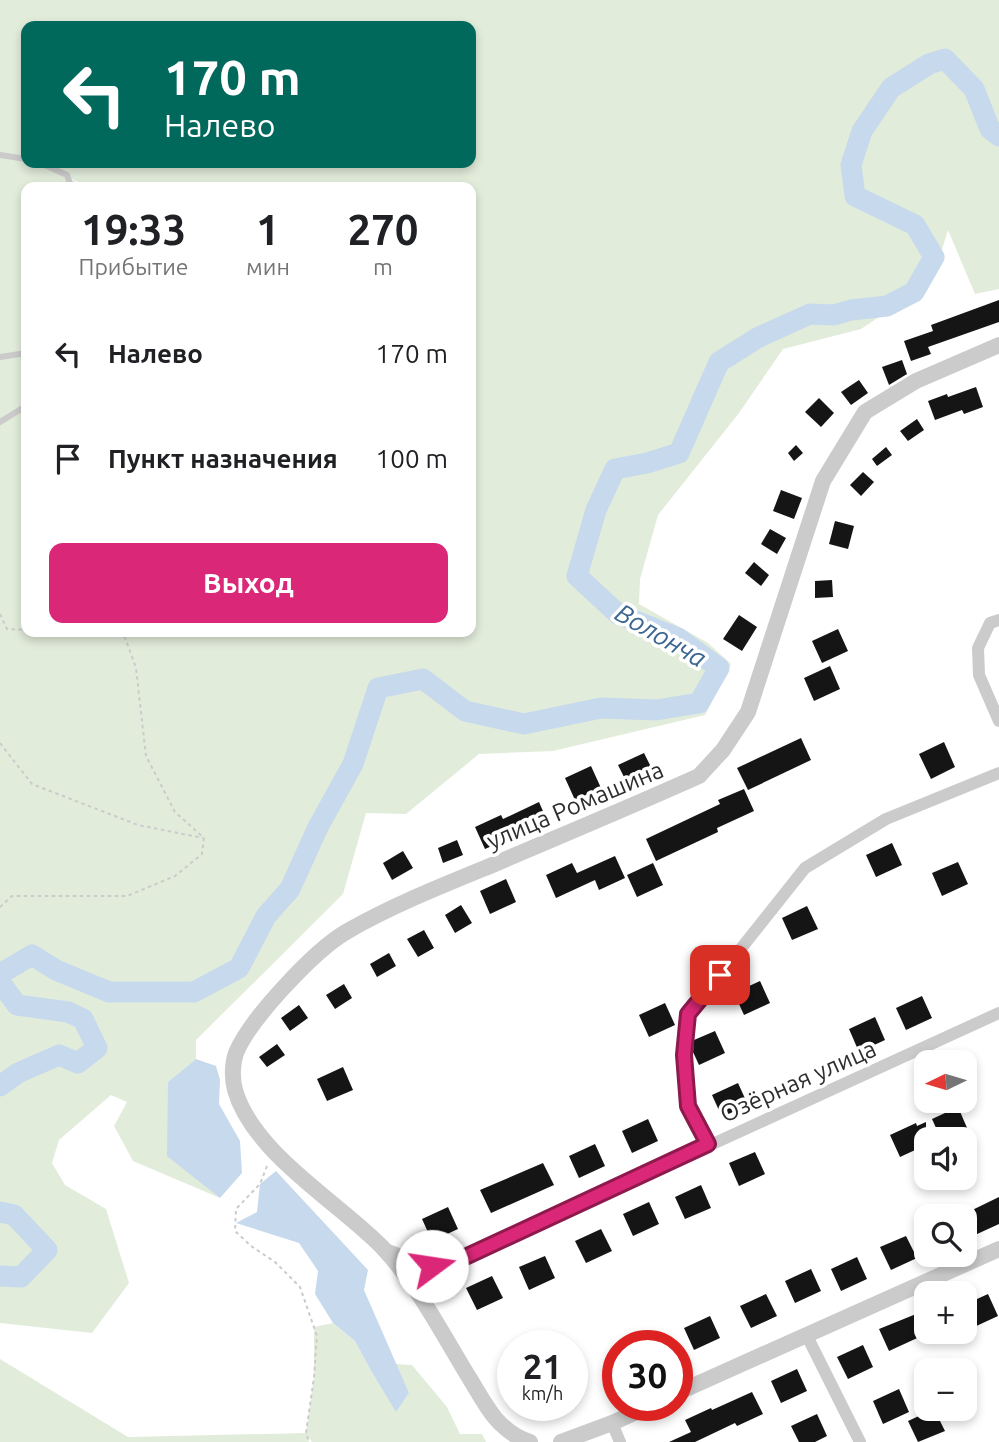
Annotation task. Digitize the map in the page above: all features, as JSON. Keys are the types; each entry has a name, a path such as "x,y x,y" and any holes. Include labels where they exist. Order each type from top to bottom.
{"street":[{"name":"улица Ромашина","path":"530,1442 518,1438 496,1419 415,1292 382,1248 278,1154 243,1111 234,1087 233,1068 237,1053 260,1017 291,980 316,954 344,933 421,895 699,776 723,750 748,712 823,481 865,412 916,381 999,345"},
{"path":"999,620 990,623 978,648 979,675 999,721"},
{"path":"708,1144 688,1106 684,1055 688,1014 805,868 886,819 999,773"},
{"name":"Озёрная улица","path":"382,1248 432,1266 448,1265 999,1013"},
{"path":"693,1387 999,1250"},
{"path":"806,1334 860,1442"},
{"path":"561,1442 616,1421"},
{"path":"612,1423 620,1442"}],"lane":[{"path":"0,155 21,158"},
{"path":"50,168 67,176 69,182"},
{"path":"0,357 21,354"},
{"path":"0,422 21,409"}],"path":[{"path":"0,614 7,629 21,630"},
{"path":"125,637 136,668 146,756 176,812 204,838"},
{"path":"0,743 32,784 138,825 204,838"},
{"path":"0,907 12,897 127,896 176,876 202,854 204,838"},
{"path":"278,1154 266,1168 260,1184 236,1209 235,1230 251,1246 275,1262 300,1287 317,1336 306,1433 309,1442"}],"green space":[{"path":"0,0 999,0 999,289 975,294 948,230 932,282 861,329 783,349 739,413 658,515 640,579 639,604 708,643 731,664 705,715 553,751 479,754 406,814 366,813 343,894 196,1040 196,1059 168,1082 203,1183 220,1198 133,1161 114,1126 127,1102 111,1095 59,1140 52,1163 65,1185 106,1209 129,1283 92,1333 0,1323"},
{"path":"333,1323 355,1341 396,1411 409,1393 395,1364 412,1365 447,1407 460,1434 482,1434 486,1442 312,1442 308,1437 309,1442 0,1442 0,1359 128,1437 306,1433 314,1377 314,1327"}],"water":[{"path":"196,1059 216,1066 220,1080 219,1104 240,1141 242,1173 220,1198 167,1156 168,1082"},
{"path":"276,1171 368,1270 364,1290 409,1393 396,1412 355,1341 333,1323 315,1294 318,1271 299,1243 236,1223 257,1212 260,1184"}],"building":[{"path":"999,300 999,322 928,347 931,354 911,361 904,341 933,331 931,325"},
{"path":"902,360 907,374 889,385 882,367"},
{"path":"859,380 868,393 851,405 841,392"},
{"path":"976,387 983,407 964,414 962,410 935,420 928,401"},
{"path":"819,398 834,413 821,427 805,412"},
{"path":"917,419 924,430 908,441 900,431"},
{"path":"796,445 803,453 794,461 788,453"},
{"path":"886,447 892,455 877,466 872,459"},
{"path":"863,472 874,482 861,496 850,485"},
{"path":"781,490 802,498 794,519 773,511"},
{"path":"835,521 854,526 848,549 829,544"},
{"path":"770,529 786,538 777,554 761,544"},
{"path":"754,562 769,575 761,586 745,573"},
{"path":"832,580 833,597 815,598 815,581"},
{"path":"739,615 757,627 742,651 723,639"},
{"path":"838,629 848,651 822,663 812,641"},
{"path":"830,666 840,689 814,701 804,678"},
{"path":"801,738 811,760 748,790 737,768"},
{"path":"944,742 955,767 931,779 919,754"},
{"path":"644,753 655,775 629,787 618,765"},
{"path":"591,766 601,788 575,800 565,778"},
{"path":"744,789 754,811 717,828 718,832 656,861 646,839 720,804 718,800"},
{"path":"539,802 549,825 523,836 521,833 485,849 475,827 501,815 503,819"},
{"path":"457,840 463,855 443,863 438,848"},
{"path":"892,843 902,865 876,877 866,855"},
{"path":"403,851 413,868 392,880 383,863"},
{"path":"615,856 625,878 599,890 595,880 556,898 546,875 572,863 577,873"},
{"path":"958,862 968,884 942,896 932,873"},
{"path":"653,863 663,885 637,897 627,875"},
{"path":"506,879 516,902 490,914 480,891"},
{"path":"461,905 472,923 455,933 445,915"},
{"path":"807,906 818,929 792,940 782,918"},
{"path":"424,930 434,948 418,957 407,939"},
{"path":"389,953 396,966 377,977 370,964"},
{"path":"760,981 770,1003 744,1015 734,993"},
{"path":"344,984 352,998 335,1009 326,995"},
{"path":"922,996 932,1018 906,1030 896,1008"},
{"path":"665,1003 675,1025 649,1037 639,1015"},
{"path":"299,1005 308,1018 290,1031 281,1018"},
{"path":"875,1017 885,1040 859,1052 849,1029"},
{"path":"715,1031 725,1053 699,1065 693,1052 694,1040"},
{"path":"277,1044 285,1055 267,1067 259,1057"},
{"path":"343,1067 353,1090 327,1101 317,1079"},
{"path":"738,1083 748,1105 722,1117 712,1095"},
{"path":"945,1113 961,1113 967,1127 936,1127 932,1119"},
{"path":"648,1119 658,1141 632,1153 622,1131"},
{"path":"926,1122 926,1127 914,1127 914,1151 900,1157 890,1135 916,1123 917,1126"},
{"path":"595,1144 605,1166 579,1178 569,1156"},
{"path":"755,1152 765,1174 739,1186 729,1163"},
{"path":"543,1163 554,1185 491,1213 480,1190"},
{"path":"701,1185 711,1208 685,1219 675,1197"},
{"path":"999,1197 999,1224 977,1234 977,1208"},
{"path":"649,1202 659,1224 633,1236 623,1214"},
{"path":"448,1207 458,1229 432,1241 422,1219"},
{"path":"601,1229 612,1251 586,1263 575,1241"},
{"path":"906,1236 914,1252 914,1259 891,1270 880,1247"},
{"path":"545,1256 555,1278 529,1290 519,1267"},
{"path":"857,1257 867,1279 841,1291 831,1269"},
{"path":"811,1269 821,1291 795,1303 785,1281"},
{"path":"492,1276 503,1298 477,1310 466,1288"},
{"path":"766,1294 777,1316 751,1328 740,1306"},
{"path":"988,1294 998,1316 977,1326 977,1299"},
{"path":"914,1315 914,1340 889,1351 879,1329"},
{"path":"710,1316 720,1338 694,1350 693,1330 684,1328"},
{"path":"863,1345 873,1367 848,1379 837,1357"},
{"path":"797,1369 807,1391 781,1403 771,1381"},
{"path":"899,1389 909,1412 883,1424 873,1401"},
{"path":"752,1392 763,1414 737,1426 735,1423 695,1442 669,1442 691,1432 686,1421 693,1421 693,1416 711,1408 712,1410"},
{"path":"817,1414 827,1436 815,1442 799,1442 791,1426"},
{"path":"914,1418 914,1421 940,1421 945,1431 918,1442 908,1421"}],"waterway":[{"name":"Волонча","path":"0,974 32,955 56,970 109,992 194,992 239,968 266,916 290,889 318,827 353,764 378,688 423,679 465,711 524,724 601,708 656,710 699,703 719,668 678,638 618,614 577,576 596,510 615,469 679,453 719,362 759,337 810,314 834,315 887,306 914,292 934,257 915,225 855,196 851,165 862,131 891,88 929,64 945,59 974,89 990,129 999,136"},
{"name":"Волонча","path":"0,982 17,1005 68,1012 83,1019 97,1048 78,1063 59,1055 18,1073 0,1086"},
{"name":"Волонча","path":"0,1212 14,1215 47,1250 21,1277 0,1276"}],"route":[{"path":"432,1266 448,1265 708,1144 688,1106 684,1055 688,1014 720,975"}]}
